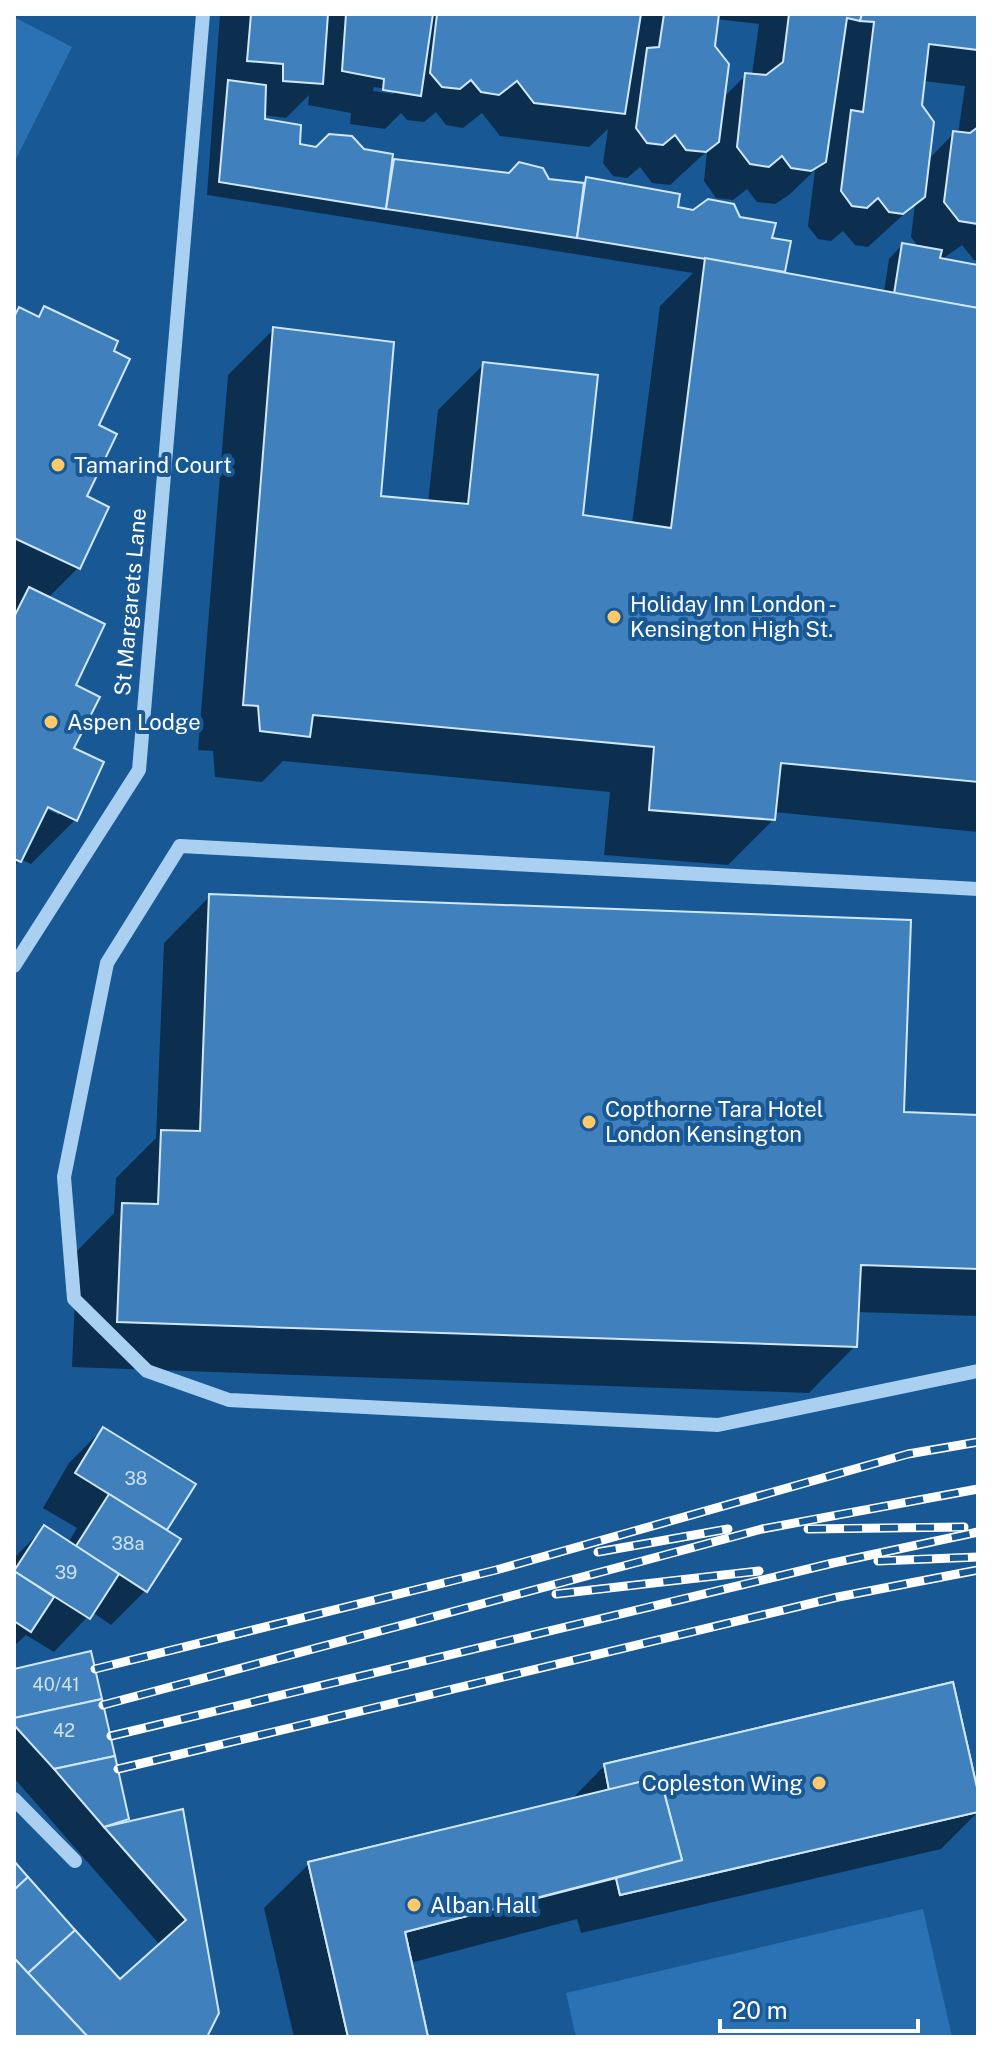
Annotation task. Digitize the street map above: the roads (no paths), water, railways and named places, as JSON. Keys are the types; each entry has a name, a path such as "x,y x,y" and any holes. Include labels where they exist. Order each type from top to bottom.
{"street":[{"name":"St Margarets Lane","path":"14,966 139,770 203,14"},
{"path":"978,889 180,846 107,963 64,1177 74,1299 147,1371 229,1400 718,1425 978,1371"},
{"path":"14,1799 75,1861"}],"railway":[{"path":"95,1669 496,1570 908,1454 978,1442"},
{"path":"103,1705 762,1529 978,1489"},
{"path":"808,1529 964,1527"},
{"path":"598,1552 728,1529"},
{"path":"111,1736 833,1563 978,1532"},
{"path":"878,1561 978,1557"},
{"path":"118,1769 838,1597 978,1570"},
{"path":"556,1594 759,1571"}],"place":[{"name":"Tamarind Court","path":"58,465"},
{"name":"Holiday Inn London - Kensington High St.","path":"614,617"},
{"name":"Aspen Lodge","path":"51,722"},
{"name":"Copthorne Tara Hotel London Kensington","path":"589,1122"},
{"name":"Copleston Wing","path":"819,1783"},
{"name":"Alban Hall","path":"414,1905"}]}
